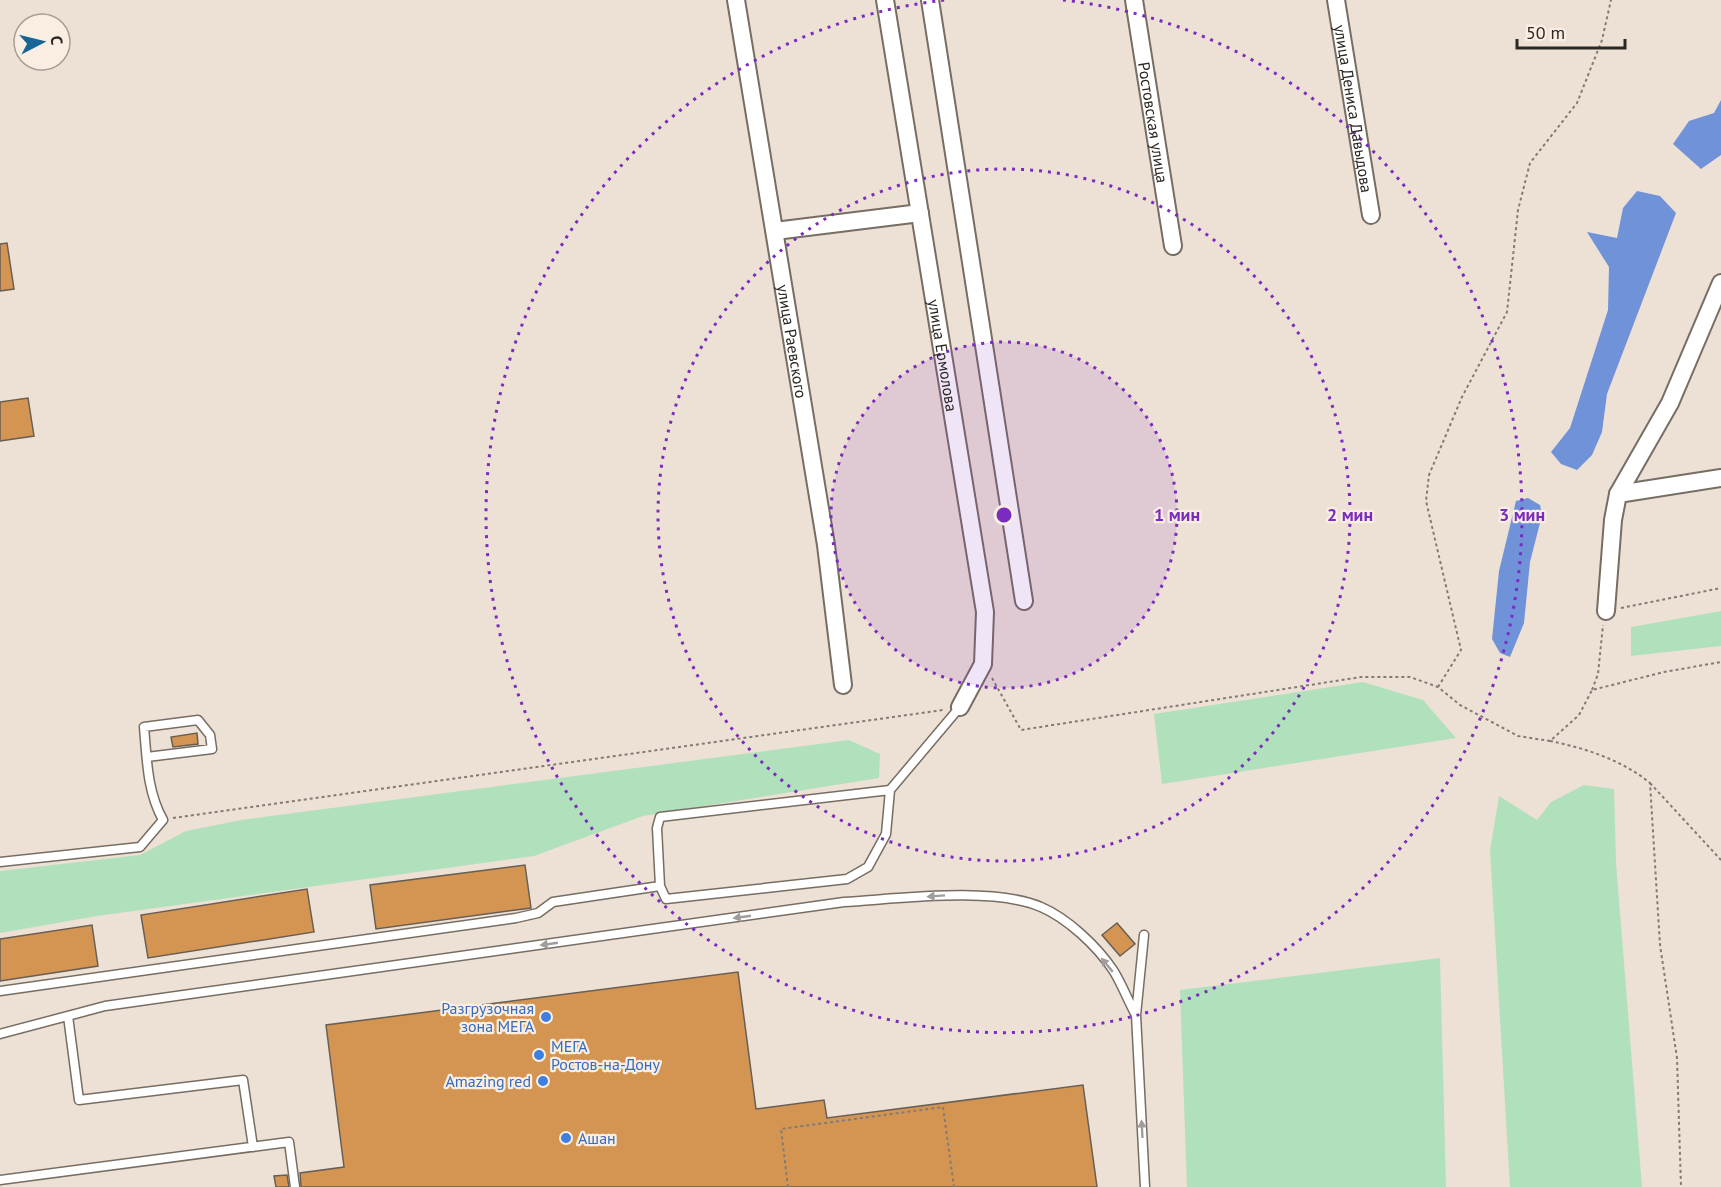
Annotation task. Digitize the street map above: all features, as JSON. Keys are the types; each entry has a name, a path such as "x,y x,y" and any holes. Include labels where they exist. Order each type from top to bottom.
{"street":[{"name":"улица Раевского","path":"736,0 826,545 843,685"},
{"name":"улица Ермолова","path":"885,0 985,612 983,664 960,707"},
{"path":"930,0 1024,601"},
{"name":"Ростовская улица","path":"1134,0 1173,246"},
{"name":"улица Дениса Давыдова","path":"1336,0 1371,215"},
{"path":"775,231 920,213"},
{"path":"1606,611 1612,520 1618,494 1670,403 1721,283"},
{"path":"1618,494 1721,478"}],"lane":[{"path":"890,790 660,817 657,828 660,886 666,899 847,879 868,867 886,834 890,790 960,707"},
{"path":"0,862 140,847 163,820 152,800 147,758 144,727 198,720 210,735 212,749 147,758"},
{"path":"0,991 516,918 538,913 553,902 660,886"},
{"path":"0,1034 117,1004 844,902 957,895 1030,904 1062,918 1113,969 1136,1016"},
{"path":"1144,935 1136,1016 1145,1187"},
{"path":"68,1016 79,1100 243,1080 253,1147"},
{"path":"0,1180 289,1142 295,1187"}],"path":[{"path":"1438,687 1461,650 1426,501 1429,475 1462,397 1507,312 1518,210 1530,163 1577,103 1602,40 1611,0"},
{"path":"1550,741 1579,715 1592,690 1598,674 1606,611 1721,588"},
{"path":"1592,690 1664,672 1721,662"},
{"path":"983,664 1021,730 1361,677 1410,677 1438,687 1460,705 1518,736 1550,741 1595,753 1636,772 1650,783 1721,860"},
{"path":"163,820 960,707"},
{"path":"1650,783 1660,945 1677,1058 1681,1187"},
{"path":"788,1187 781,1129 943,1107 954,1187"}],"green space":[{"path":"1721,611 1721,646 1631,656 1631,627"},
{"path":"1363,682 1423,700 1456,738 1162,784 1154,714"},
{"path":"849,740 880,754 879,778 643,816 534,856 97,916 0,933 0,871 140,855 186,831 241,820"},
{"path":"1584,785 1614,789 1616,863 1642,1187 1510,1187 1490,850 1499,796 1537,820 1551,802"},
{"path":"1440,958 1446,1187 1187,1187 1180,990"}],"water":[{"path":"1721,100 1721,155 1701,169 1673,144 1689,121 1714,113"},
{"path":"1637,191 1660,196 1676,213 1607,394 1602,432 1592,455 1577,470 1561,464 1551,452 1570,428 1608,310 1609,267 1587,232 1617,238 1623,208"},
{"path":"1528,498 1540,505 1542,515 1530,562 1524,623 1510,657 1500,653 1492,639 1499,571 1516,501"}],"building":[{"path":"7,243 14,289 0,291 0,244"},
{"path":"28,398 34,436 0,441 0,402"},
{"path":"197,733 198,744 173,747 171,737"},
{"path":"525,865 531,908 376,929 370,885"},
{"path":"307,889 314,932 148,958 141,915"},
{"path":"1117,923 1135,944 1120,956 1102,935"},
{"path":"92,925 98,966 0,981 0,939"},
{"name":"МЕГА Ростов-на-Дону","path":"738,972 756,1109 824,1100 827,1118 1083,1085 1097,1187 301,1187 300,1173 344,1167 326,1025"},
{"path":"287,1175 289,1187 276,1187 274,1176"}],"place":[{"name":"Разгрузочная зона МЕГА","path":"546,1017"},
{"name":"МЕГА Ростов-на-Дону","path":"539,1055"},
{"name":"Amazing red","path":"543,1081"},
{"name":"Ашан","path":"566,1138"}]}
